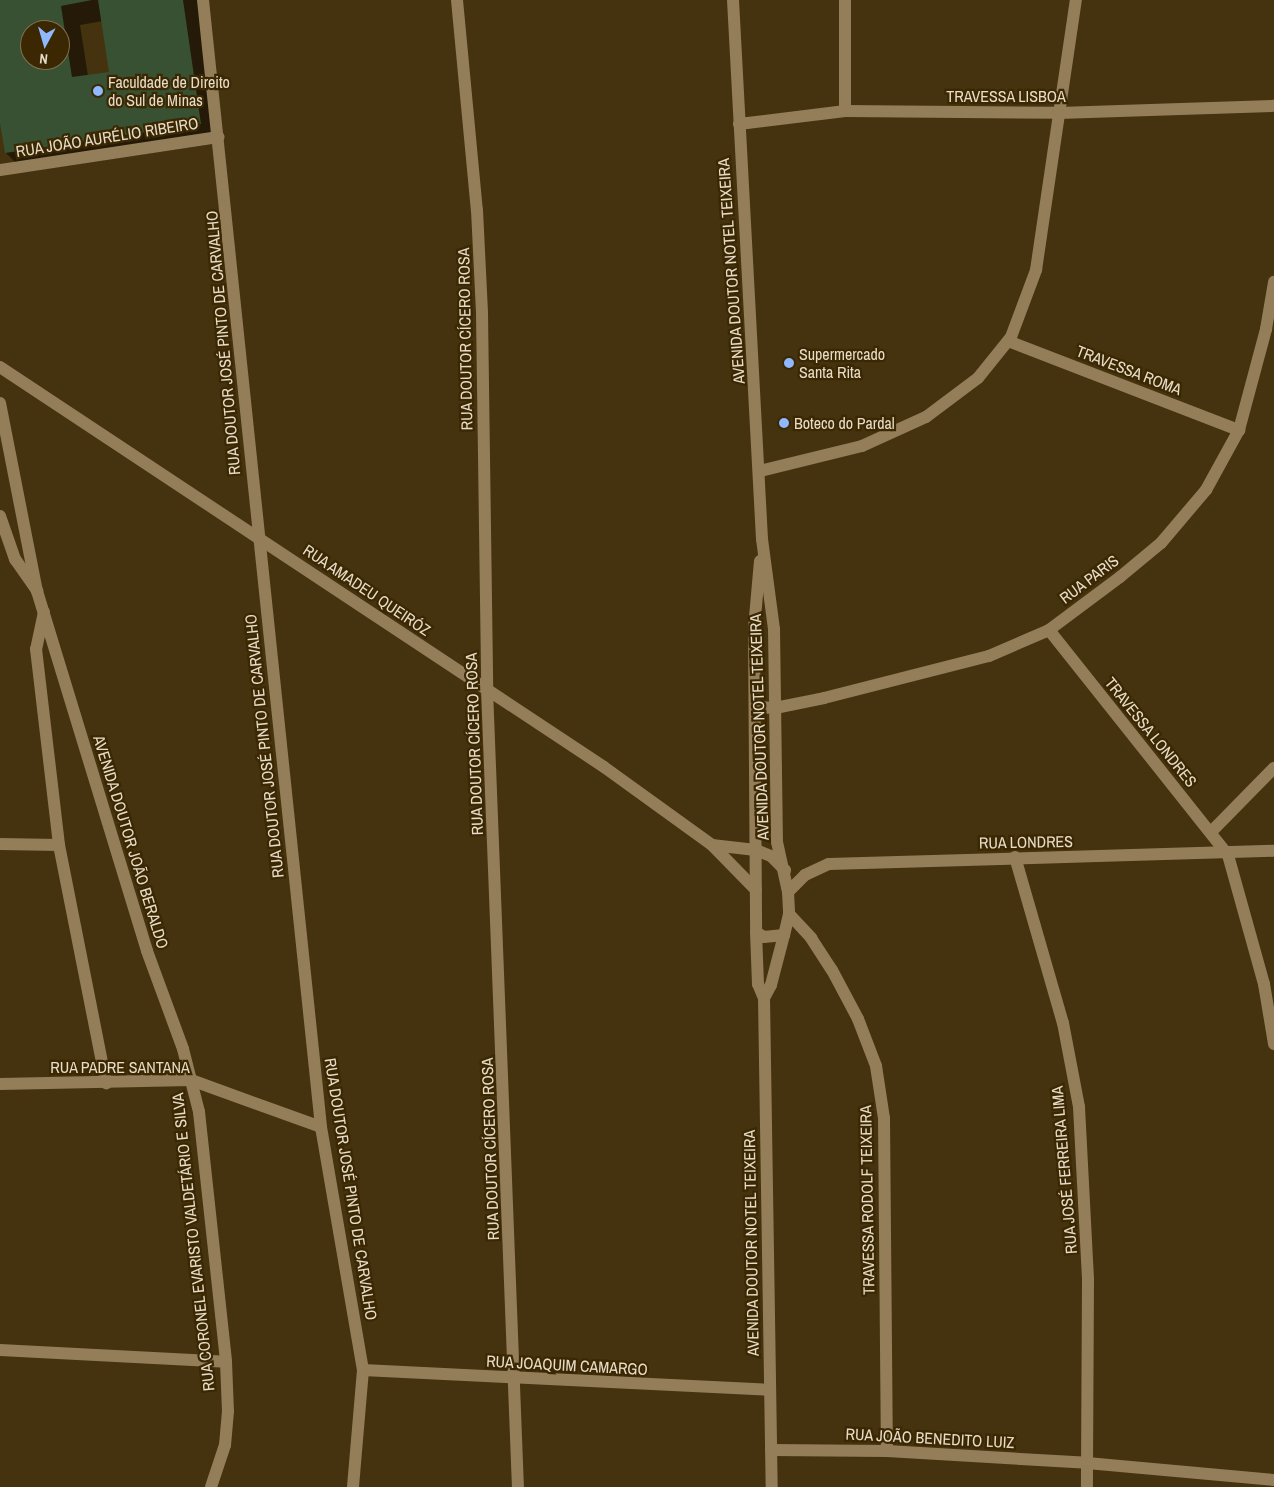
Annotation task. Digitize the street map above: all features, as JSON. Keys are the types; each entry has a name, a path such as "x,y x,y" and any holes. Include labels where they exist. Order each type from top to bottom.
{"street":[{"name":"RUA DOUTOR JOSÉ PINTO DE CARVALHO","path":"203,0 220,137 257,536 321,1127 363,1370 353,1487"},
{"name":"RUA DOUTOR CÍCERO ROSA","path":"457,0 477,210 487,689 516,1379 518,1487"},
{"name":"AVENIDA DOUTOR NOTEL TEIXEIRA","path":"732,0 760,471 762,539 774,629 778,842 785,870 789,914 771,985 764,998"},
{"path":"845,0 845,110"},
{"path":"760,471 862,446 926,416 978,378 1008,341 1036,270 1076,0"},
{"name":"TRAVESSA LISBOA","path":"739,124 845,110 1059,113 1274,106"},
{"name":"RUA JOÃO AURÉLIO RIBEIRO","path":"0,170 220,137"},
{"name":"RUA PARIS","path":"755,707 775,708 988,656 1049,630 1120,578 1161,543 1206,490 1239,430 1266,329 1274,282"},
{"name":"TRAVESSA ROMA","path":"1008,341 1239,430"},
{"name":"RUA AMADEU QUEIRÓZ","path":"0,367 487,689 712,845 756,890"},
{"name":"AVENIDA DOUTOR JOÃO BERALDO","path":"0,403 37,591 147,951 191,1080"},
{"name":"AVENIDA DOUTOR JOÃO BERALDO","path":"0,516 15,559 37,591"},
{"name":"AVENIDA DOUTOR NOTEL TEIXEIRA","path":"762,539 754,628 756,932 758,984 764,998 772,1487"},
{"path":"44,612 36,649 59,844 106,1083"},
{"name":"TRAVESSA LONDRES","path":"1049,630 1228,855"},
{"path":"1211,832 1274,768"},
{"path":"0,844 59,844"},
{"name":"RUA AMADEU QUEIRÓZ","path":"712,845 756,850"},
{"path":"756,850 771,856 785,870"},
{"name":"RUA LONDRES","path":"788,892 805,875 830,864 1015,858 1228,855 1274,851"},
{"path":"1228,855 1264,984 1274,1044"},
{"name":"RUA JOSÉ FERREIRA LIMA","path":"1015,858 1063,1023 1079,1107 1088,1279 1087,1487"},
{"name":"TRAVESSA RODOLF TEIXEIRA","path":"789,914 811,938 832,970 858,1019 876,1066 884,1118 887,1451"},
{"path":"756,932 764,937 784,935"},
{"name":"RUA PADRE SANTANA","path":"0,1084 191,1080 321,1127"},
{"name":"RUA CORONEL EVARISTO VALDETÁRIO E SILVA","path":"191,1080 198,1112 226,1362 228,1411 225,1445 211,1487"},
{"path":"0,1350 226,1362"},
{"name":"RUA JOAQUIM CAMARGO","path":"363,1370 770,1390"},
{"name":"RUA JOÃO BENEDITO LUIZ","path":"771,1450 887,1451 1087,1463 1274,1480"}],"building":[{"name":"Faculdade de Direito do Sul de Minas","path":"0,0 92,0 61,6 63,20 20,20 20,70 70,70 70,64 72,77 109,72 98,0 183,0 201,124 5,153 0,123"}],"place":[{"name":"Faculdade de Direito do Sul de Minas","path":"98,91"},
{"name":"Supermercado Santa Rita","path":"789,363"},
{"name":"Boteco do Pardal","path":"784,423"}]}
